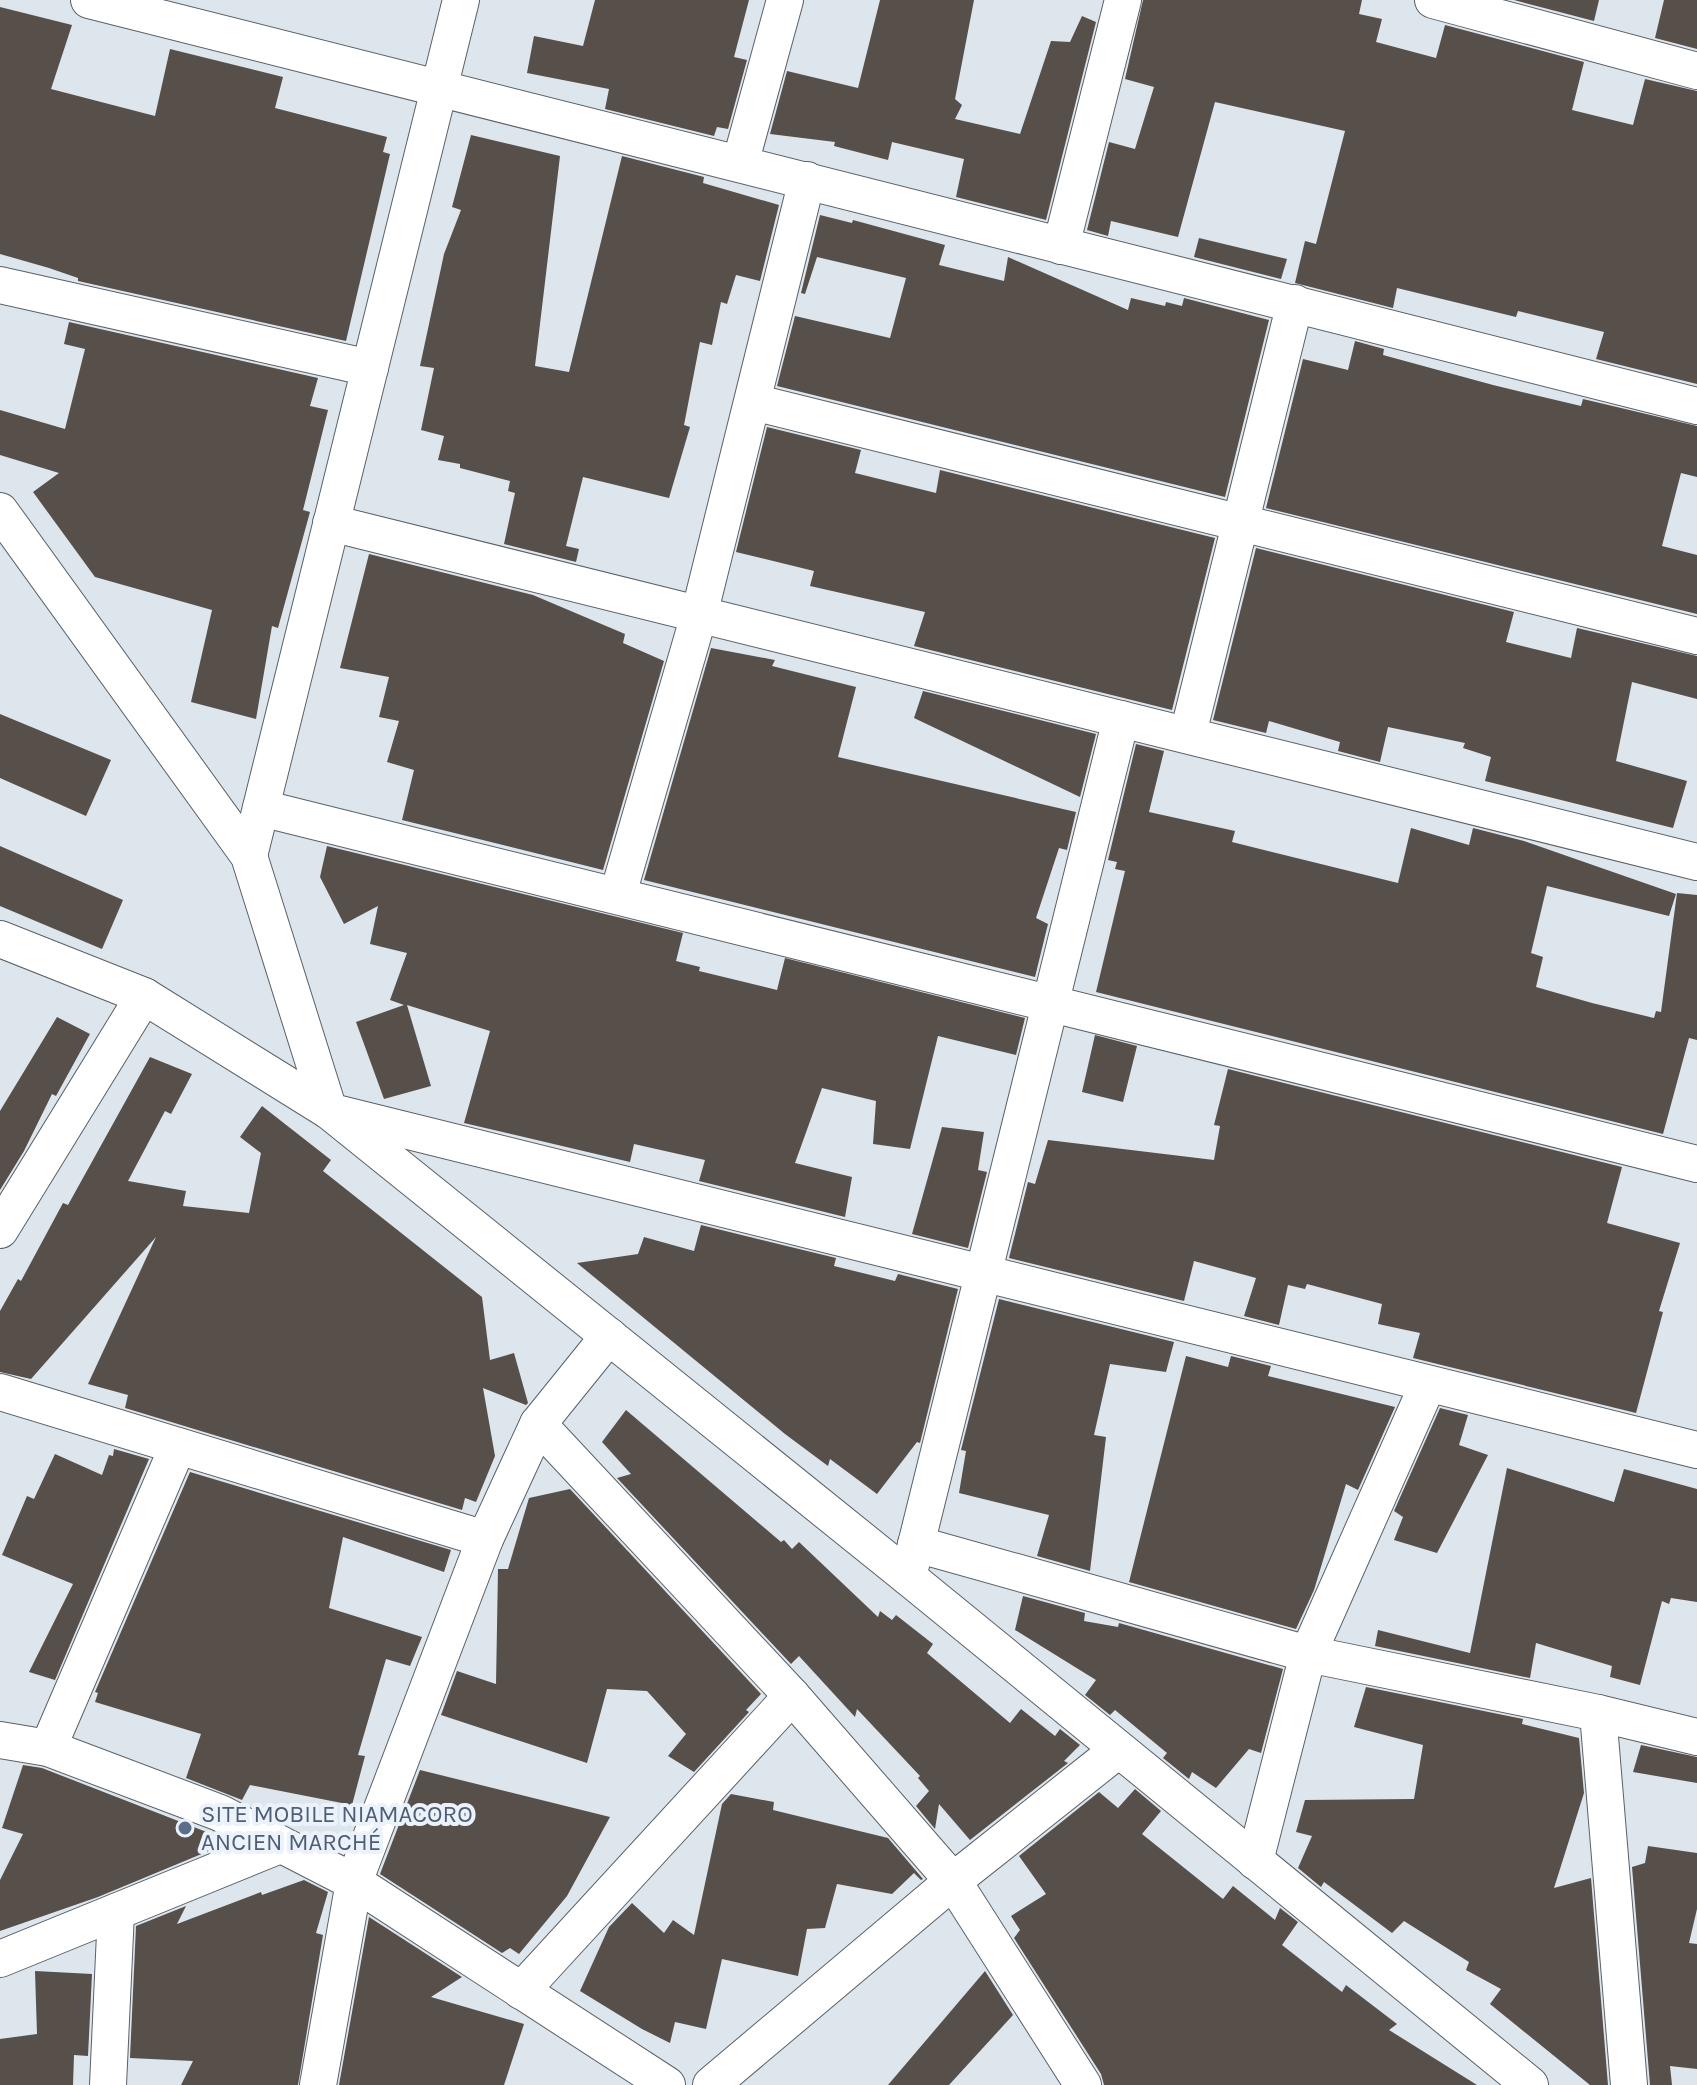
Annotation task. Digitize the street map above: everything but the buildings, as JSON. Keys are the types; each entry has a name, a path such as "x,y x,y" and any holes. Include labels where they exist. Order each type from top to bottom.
{"street":[{"path":"89,0 1697,406"},
{"path":"249,856 461,0"},
{"path":"740,164 785,0"},
{"path":"1061,246 1123,0"},
{"path":"1433,0 1502,8 1697,71"},
{"path":"618,894 699,615 807,180"},
{"path":"0,285 370,368"},
{"path":"1188,734 1295,303"},
{"path":"753,402 1697,636"},
{"path":"0,511 249,856 329,1111"},
{"path":"331,523 1697,862"},
{"path":"912,1560 1121,719"},
{"path":"261,808 618,894 1697,1164"},
{"path":"0,939 144,996 329,1111 609,1336 912,1560 1118,1750 1530,2085"},
{"path":"0,1230 144,996"},
{"path":"329,1111 1697,1450"},
{"path":"318,2085 354,1882 485,1539 538,1424 609,1336"},
{"path":"1255,1861 1308,1654 1428,1384"},
{"path":"0,1392 485,1539"},
{"path":"538,1424 792,1696 953,1881 1083,2085"},
{"path":"48,1748 178,1446"},
{"path":"912,1560 1308,1654 1598,1713 1697,1737"},
{"path":"521,1991 792,1696"},
{"path":"1598,1713 1629,2085"},
{"path":"0,1740 48,1748 220,1813 354,1882 667,2085"},
{"path":"711,2085 953,1881 1118,1750"},
{"path":"0,1959 280,1845"},
{"path":"108,2085 116,1912"}],"place":[{"name":"SITE MOBILE NIAMACORO ANCIEN MARCHÉ","path":"185,1828"}]}
